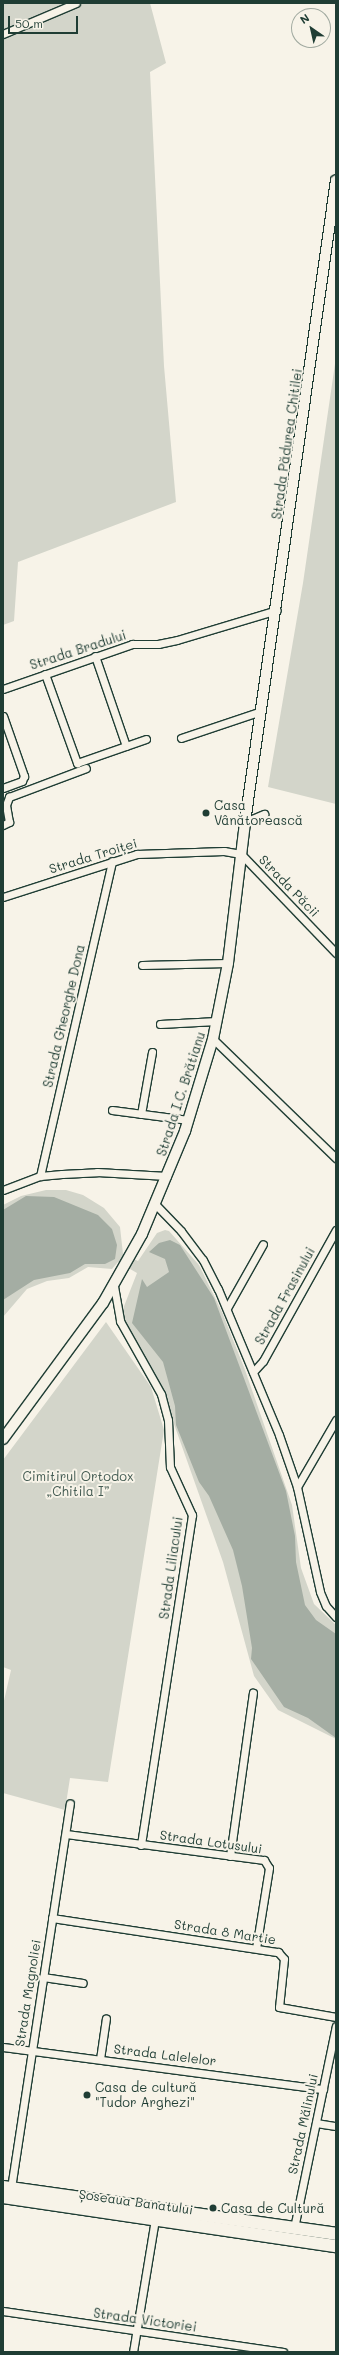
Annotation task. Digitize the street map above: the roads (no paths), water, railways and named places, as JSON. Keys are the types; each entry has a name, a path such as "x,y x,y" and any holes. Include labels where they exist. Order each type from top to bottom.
{"main road":[{"name":"Strada Pădurea Chitilei","path":"261,711 277,610 336,180"},
{"name":"Strada I.C. Brătianu","path":"3,1439 114,1286 156,1205 188,1120 213,1039 228,963 245,822 261,711"},
{"name":"Șoseaua Banatului","path":"7,2187 336,2234"},
{"name":"Șoseaua Banatului","path":"3,2197 336,2246"}],"street":[{"path":"3,34 76,3"},
{"name":"Strada Bradului","path":"3,689 132,644 158,644 177,640 277,610"},
{"path":"95,656 126,746"},
{"path":"45,674 77,763 146,739"},
{"path":"181,738 261,711"},
{"path":"3,716 24,776 22,781 3,788"},
{"path":"3,825 9,822 6,805 9,797 86,768"},
{"path":"245,822 264,814"},
{"name":"Strada Troiței","path":"3,897 112,861 147,853 224,852 241,854"},
{"name":"Strada Păcii","path":"241,854 336,953"},
{"name":"Strada Gheorghe Dona","path":"40,1176 112,861"},
{"path":"142,965 228,963"},
{"path":"160,1024 217,1021"},
{"path":"213,1039 336,1158"},
{"path":"141,1114 152,1052"},
{"path":"112,1110 188,1120"},
{"path":"3,1190 40,1176 97,1172 168,1176"},
{"path":"156,1205 181,1230 203,1260 227,1308 297,1487 320,1592 326,1606 336,1617"},
{"name":"Strada Frasinului","path":"253,1372 263,1361 336,1230"},
{"path":"227,1308 263,1244"},
{"name":"Strada Liliacului","path":"114,1286 120,1321 161,1394 168,1420 170,1467 192,1515 141,1845"},
{"path":"297,1487 336,1420"},
{"path":"230,1856 253,1693"},
{"name":"Strada Magnoliei","path":"7,2187 43,1977 70,1803"},
{"name":"Strada Lotusului","path":"66,1834 141,1845 261,1859 268,1865 256,1948"},
{"name":"Strada 8 Martie","path":"52,1918 278,1952 284,1957 278,2007 336,2017"},
{"path":"43,1977 83,1983"},
{"path":"100,2058 106,2018"},
{"name":"Strada Mălinului","path":"294,2228 336,2026"},
{"name":"Strada Lalelelor","path":"3,2047 100,2058 323,2089"},
{"path":"316,2123 336,2126"},
{"path":"133,2352 155,2219"},
{"name":"Strada Victoriei","path":"3,2311 283,2352"}],"place":[{"name":"Casa Vânătorească","path":"206,813"},
{"name":"Casa de cultură \"Tudor Arghezi\"","path":"87,2095"},
{"name":"Casa de Cultură","path":"213,2208"}],"park label":[{"name":"Cimitirul Ortodox „Chitila I”","path":"78,1484"}]}
